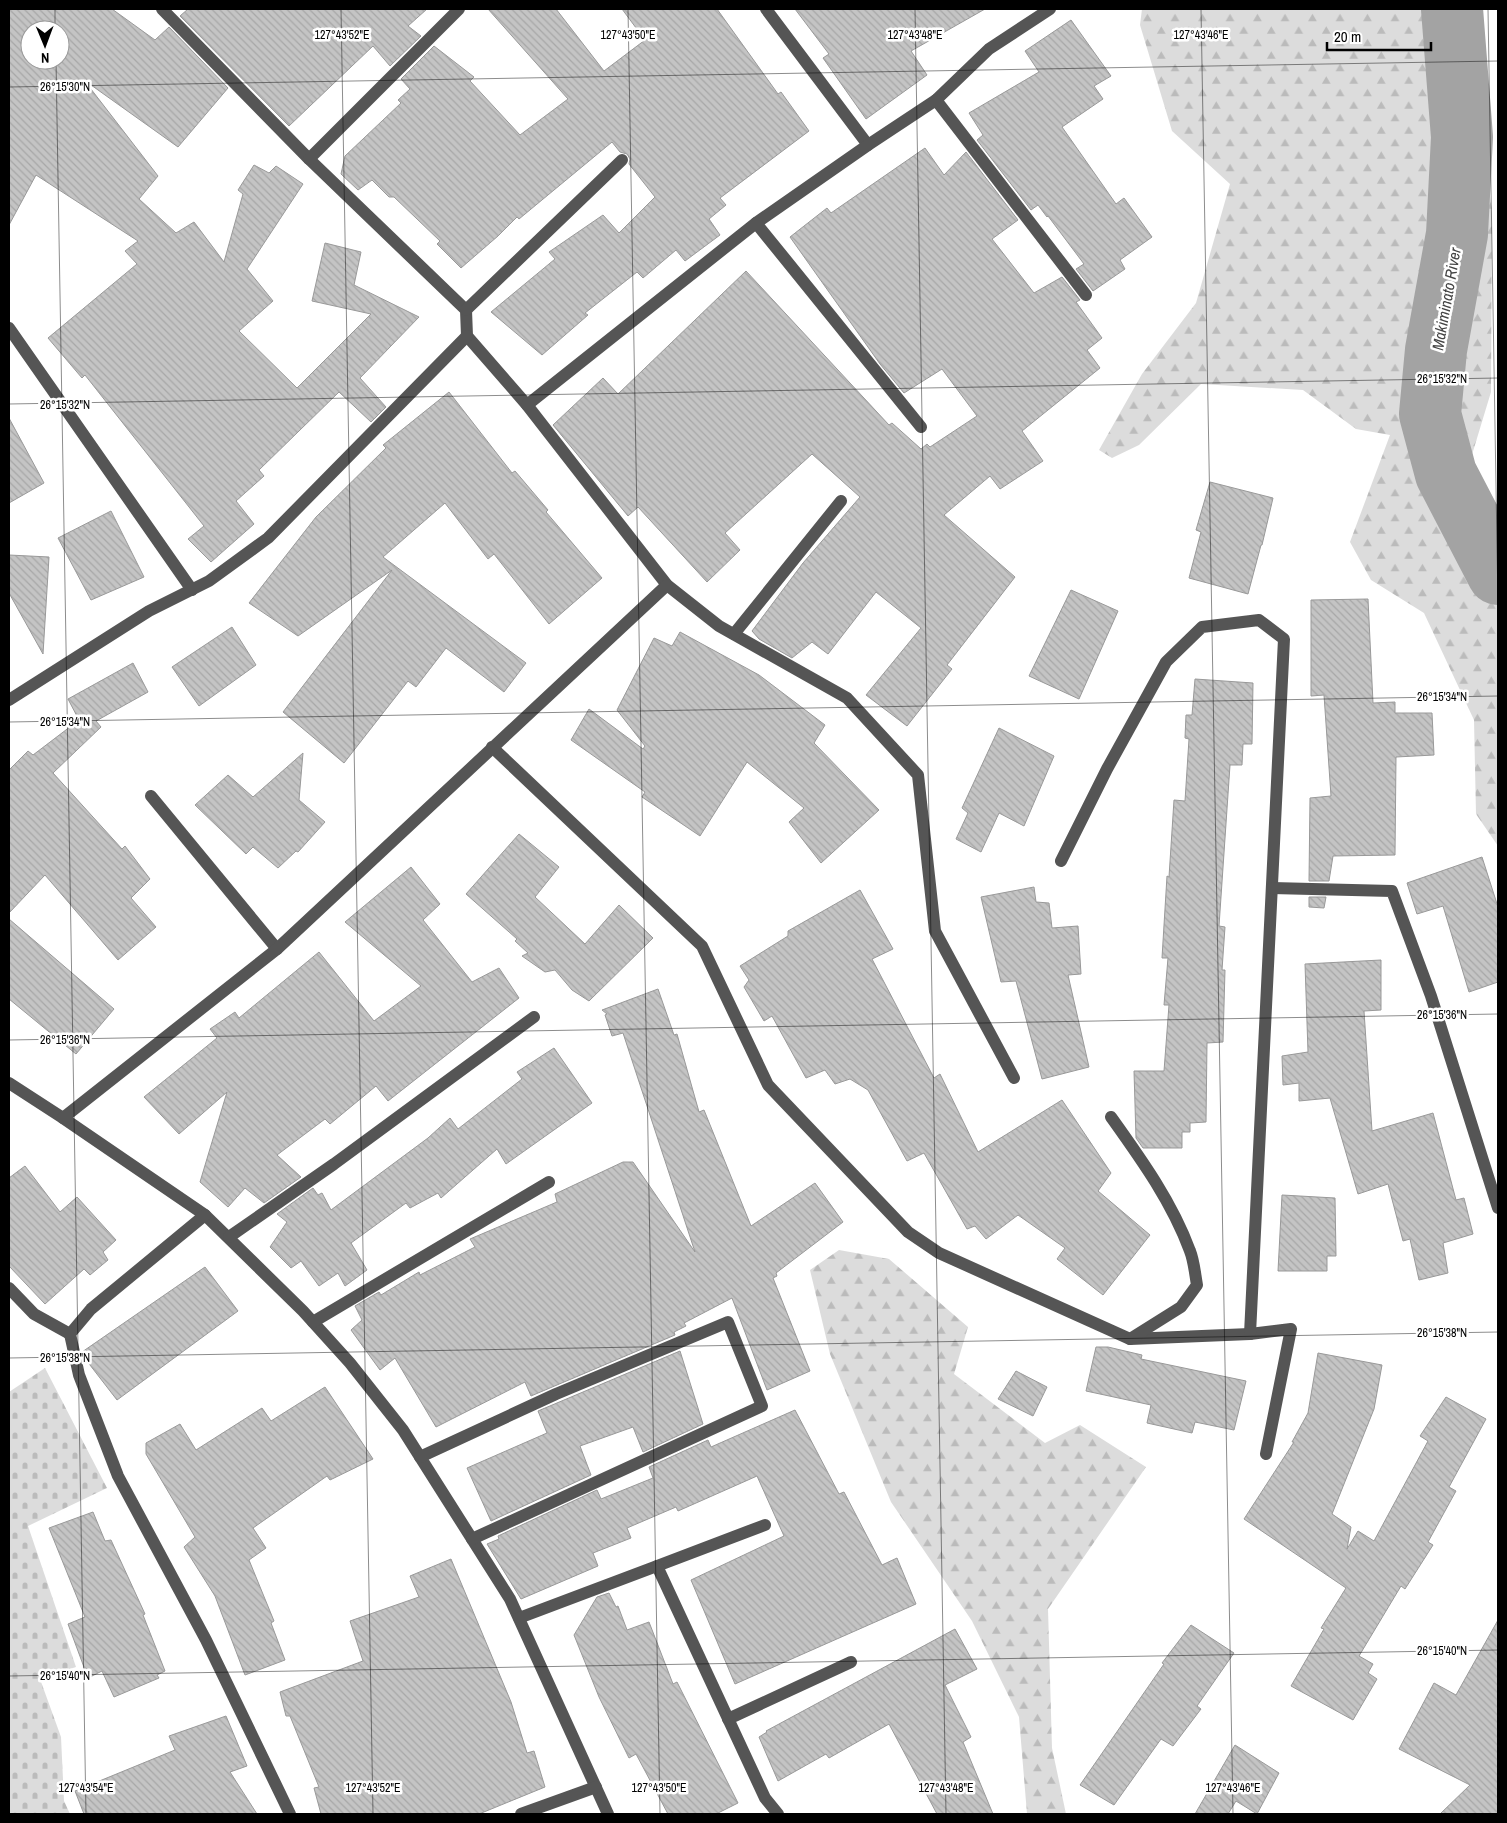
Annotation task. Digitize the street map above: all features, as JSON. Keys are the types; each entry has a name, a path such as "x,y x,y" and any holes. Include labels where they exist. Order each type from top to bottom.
{"street":[{"path":"162,9 309,159 466,310 467,336 527,405 667,585 718,626 847,698 918,775 935,931 1014,1078"},
{"path":"309,159 459,9"},
{"path":"766,9 868,145"},
{"path":"527,405 756,223 936,100 989,49 1050,9"},
{"path":"936,100 1086,295"},
{"path":"466,310 622,160"},
{"path":"756,223 921,428"},
{"path":"9,328 192,590"},
{"path":"9,700 149,611 209,581 268,538 467,336"},
{"path":"734,634 841,501"},
{"path":"63,1118 277,948 667,585"},
{"path":"1061,861 1166,662 1202,627 1259,620 1284,639 1250,1334"},
{"path":"492,747 702,946 768,1085 908,1232 939,1253 1130,1339 1250,1334 1291,1329 1266,1454"},
{"path":"152,796 277,948"},
{"path":"1272,888 1392,891 1431,996 1498,1208"},
{"path":"229,1236 334,1164 534,1017"},
{"path":"9,1083 205,1215 229,1236 350,1363 397,1422 510,1599 608,1814"},
{"path":"1111,1117 1139,1157 1172,1212 1191,1252 1197,1285 1181,1307 1130,1339"},
{"path":"313,1322 549,1182"},
{"path":"70,1334 91,1309 205,1215"},
{"path":"9,1288 34,1314 70,1334 78,1375 118,1476 206,1640 290,1814"},
{"path":"420,1457 556,1394 728,1322 762,1406 472,1539"},
{"path":"519,1618 765,1525"},
{"path":"657,1566 765,1798 778,1814"},
{"path":"728,1719 851,1662"},
{"path":"521,1814 596,1787"}],"green space":[{"path":"1142,9 1444,9 1473,65 1492,212 1491,392 1471,458 1498,507 1498,846 1476,814 1474,720 1424,613 1371,580 1350,542 1390,435 1356,429 1303,390 1201,384 1139,445 1112,458 1099,450 1142,374 1196,303 1230,184 1172,131 1140,25"},
{"path":"839,1250 889,1259 968,1327 954,1374 1045,1443 1080,1425 1146,1467 1048,1609 1052,1748 1066,1814 1027,1814 1019,1717 972,1621 891,1502 830,1354 810,1270"},
{"path":"45,1368 107,1488 28,1526 76,1667 40,1679 61,1737 64,1801 70,1814 9,1814 9,1392"}],"building":[{"path":"9,9 112,9 155,40 169,27 228,88 178,147 84,80 158,176 139,199 176,233 194,222 224,262 243,194 238,190 254,165 269,173 276,166 303,184 247,269 273,301 239,331 297,388 371,314 312,301 325,243 361,252 354,285 419,317 360,378 386,407 371,422 339,392 259,470 264,476 236,501 254,524 211,562 188,539 204,526 85,375 82,378 48,338 137,264 125,251 138,241 36,175 9,225"},
{"path":"188,9 427,9 408,26 421,36 390,66 373,46 289,126 180,16"},
{"path":"488,9 556,9 604,71 645,40 622,9 717,9 778,94 781,92 809,131 720,198 726,205 709,219 720,235 685,261 676,250 643,278 637,272 585,313 588,315 542,355 491,312 555,259 549,252 603,215 619,233 655,197 629,164 630,159 627,154 620,152 612,142 519,219 517,217 461,268 437,244 440,241 394,197 389,197 372,180 358,190 341,174 345,156 401,103 398,100 410,89 401,79 434,46 474,77 470,81 520,135 568,99"},
{"path":"795,9 985,9 911,51 927,75 866,119 823,58 829,54"},
{"path":"1071,20 1111,76 1094,86 1103,99 1062,127 1116,204 1124,198 1152,237 1120,260 1125,269 1093,291 1076,269 1084,264 1048,216 1038,205 1031,210 977,140 983,135 969,113 1039,72 1025,51"},
{"path":"925,148 944,175 966,152 1018,220 992,239 1034,293 1062,277 1080,300 1076,302 1102,338 1087,350 1100,368 1022,431 1043,461 1000,489 990,476 944,515 1015,577 947,665 952,669 907,726 866,695 921,628 876,592 828,654 812,642 792,658 759,639 752,631 803,563 860,497 812,454 725,533 740,550 707,582 638,507 628,516 553,425 603,378 618,394 746,271 889,425 892,423 921,449 927,444 930,447 977,416 942,369 904,393 880,364 790,237 827,208 831,213"},
{"path":"449,392 512,473 515,471 548,510 546,512 602,578 549,624 494,554 488,559 445,503 383,557 526,663 504,692 446,648 416,687 408,681 344,763 283,712 392,570 298,636 249,603 316,517 386,448 383,445"},
{"path":"9,418 44,483 9,503"},
{"path":"1210,482 1273,498 1248,594 1189,578 1201,532 1196,530"},
{"path":"111,511 144,577 91,600 58,538"},
{"path":"9,555 49,557 43,654 9,593"},
{"path":"1071,590 1118,611 1079,699 1029,676"},
{"path":"1368,599 1373,703 1395,702 1395,713 1432,713 1434,755 1396,757 1395,855 1333,856 1329,881 1309,881 1310,798 1331,796 1324,695 1311,696 1311,600"},
{"path":"232,627 256,665 199,706 172,667"},
{"path":"680,632 759,675 825,725 814,743 879,810 821,863 789,822 804,808 747,762 700,836 642,797 645,792 571,740 589,709 643,749 645,746 617,710 654,638 672,646"},
{"path":"133,663 148,692 96,721 101,727 53,773 122,849 125,846 150,879 131,898 156,927 118,960 45,875 9,913 9,770 28,751 33,755 79,720 68,699"},
{"path":"1195,679 1253,683 1252,744 1243,744 1242,765 1230,765 1219,926 1225,927 1222,970 1225,970 1223,1042 1207,1043 1206,1122 1190,1123 1190,1132 1182,1132 1182,1148 1143,1148 1136,1138 1134,1071 1164,1071 1169,1005 1164,1005 1168,958 1162,958 1167,876 1169,877 1174,800 1185,801 1189,739 1185,738 1186,715 1192,715"},
{"path":"999,728 1054,756 1024,826 999,813 981,852 956,839 968,813 962,808"},
{"path":"303,753 299,800 325,822 298,852 296,851 278,868 253,847 246,854 195,805 228,775 253,797"},
{"path":"519,834 559,867 535,897 585,944 619,905 653,938 589,1001 572,990 555,970 545,972 522,956 528,953 515,941 517,939 466,894"},
{"path":"1482,857 1498,907 1498,982 1469,992 1443,906 1417,914 1407,883"},
{"path":"411,867 440,904 423,920 472,982 499,968 519,998 388,1101 376,1086 330,1124 325,1119 277,1155 301,1177 264,1203 245,1188 228,1207 200,1182 227,1092 179,1134 144,1097 217,1038 210,1029 235,1012 239,1018 319,952 374,1021 421,986 345,922"},
{"path":"1034,887 1036,902 1049,903 1052,928 1078,926 1081,974 1068,975 1089,1067 1042,1079 1016,981 1001,982 981,897"},
{"path":"860,890 893,949 872,959 934,1078 940,1074 978,1152 1062,1100 1111,1173 1098,1191 1150,1235 1103,1295 1057,1259 1065,1248 1018,1215 986,1239 975,1226 967,1229 924,1153 907,1161 868,1090 850,1079 835,1084 825,1070 806,1078 772,1016 764,1021 744,987 749,980 740,966 788,936 788,931"},
{"path":"1309,897 1326,897 1324,908 1309,907"},
{"path":"9,919 114,1009 76,1054 9,999"},
{"path":"1381,960 1381,1010 1364,1011 1372,1131 1433,1113 1456,1200 1464,1198 1473,1234 1443,1243 1448,1273 1419,1280 1410,1239 1403,1241 1388,1184 1358,1194 1330,1098 1299,1101 1299,1083 1283,1085 1282,1056 1308,1052 1305,964"},
{"path":"658,989 674,1035 677,1034 699,1112 704,1110 751,1226 815,1183 843,1222 776,1273 777,1276 773,1278 810,1371 767,1390 732,1298 684,1323 686,1326 674,1332 675,1335 531,1396 525,1382 436,1427 395,1358 380,1370 351,1330 362,1320 355,1306 379,1292 381,1295 419,1272 420,1275 475,1247 470,1239 557,1202 555,1194 623,1162 633,1162 695,1252 623,1033 612,1036 605,1015 607,1014 602,1010"},
{"path":"554,1048 592,1103 506,1164 497,1149 441,1198 438,1193 410,1208 406,1203 351,1243 367,1270 345,1286 338,1273 319,1286 301,1261 291,1268 270,1247 287,1222 277,1214 313,1188 318,1195 322,1193 331,1210 428,1138 450,1118 458,1129 522,1079 517,1072"},
{"path":"25,1166 60,1212 77,1197 116,1240 103,1252 108,1260 90,1275 84,1269 45,1304 9,1266 9,1178"},
{"path":"1282,1195 1335,1198 1336,1256 1327,1256 1327,1271 1278,1271"},
{"path":"205,1267 238,1311 117,1400 83,1356 82,1352"},
{"path":"1096,1347 1108,1347 1142,1355 1141,1359 1246,1381 1234,1430 1195,1422 1192,1433 1147,1423 1151,1405 1086,1391"},
{"path":"680,1351 703,1424 643,1452 633,1427 580,1446 591,1475 491,1521 467,1468 547,1433 538,1411"},
{"path":"1318,1353 1382,1365 1374,1409 1332,1514 1351,1527 1347,1549 1358,1531 1374,1541 1428,1441 1420,1436 1446,1397 1486,1419 1449,1487 1456,1491 1428,1542 1433,1545 1405,1589 1401,1586 1359,1656 1373,1664 1368,1673 1377,1679 1353,1720 1291,1686 1324,1629 1321,1628 1346,1588 1244,1519 1294,1442 1292,1442 1308,1413"},
{"path":"1016,1371 1047,1387 1033,1416 998,1399"},
{"path":"325,1387 373,1459 330,1480 327,1476 253,1528 266,1548 249,1560 274,1621 271,1623 285,1660 245,1675 215,1596 184,1547 195,1537 146,1454 146,1443 180,1424 196,1450 262,1408 271,1421"},
{"path":"795,1410 839,1494 844,1492 882,1565 897,1558 916,1604 735,1684 691,1580 784,1536 757,1476 678,1511 676,1507 627,1528 631,1538 593,1553 598,1566 521,1599 487,1544 499,1539 498,1536 597,1490 601,1499 653,1478 649,1467 708,1440 711,1447"},
{"path":"93,1512 105,1541 111,1540 145,1614 143,1615 165,1671 157,1675 159,1678 114,1697 102,1671 88,1678 68,1624 85,1617 49,1528"},
{"path":"451,1559 511,1702 527,1753 534,1751 545,1787 479,1814 321,1814 314,1788 319,1787 290,1716 286,1716 280,1692 363,1661 350,1621 419,1597 410,1576"},
{"path":"609,1593 616,1607 618,1606 627,1630 649,1622 673,1684 677,1682 738,1803 716,1814 668,1814 636,1754 629,1758 599,1697 574,1635 597,1597"},
{"path":"1498,1620 1498,1814 1440,1814 1470,1785 1399,1749 1434,1683 1456,1695"},
{"path":"1191,1625 1234,1653 1197,1706 1201,1709 1173,1746 1161,1739 1114,1805 1080,1785 1164,1664 1162,1663"},
{"path":"955,1629 977,1669 945,1685 971,1737 963,1742 993,1814 937,1814 889,1724 829,1758 826,1754 778,1781 759,1737 766,1731"},
{"path":"226,1716 247,1766 230,1772 257,1814 84,1814 75,1791 175,1750 169,1736"},
{"path":"1235,1745 1279,1773 1257,1814 1236,1801 1228,1814 1195,1814"}],"waterway":[{"name":"Makiminato River","path":"1452,9 1462,137 1457,234 1436,350 1430,414 1446,474 1498,574"}]}
